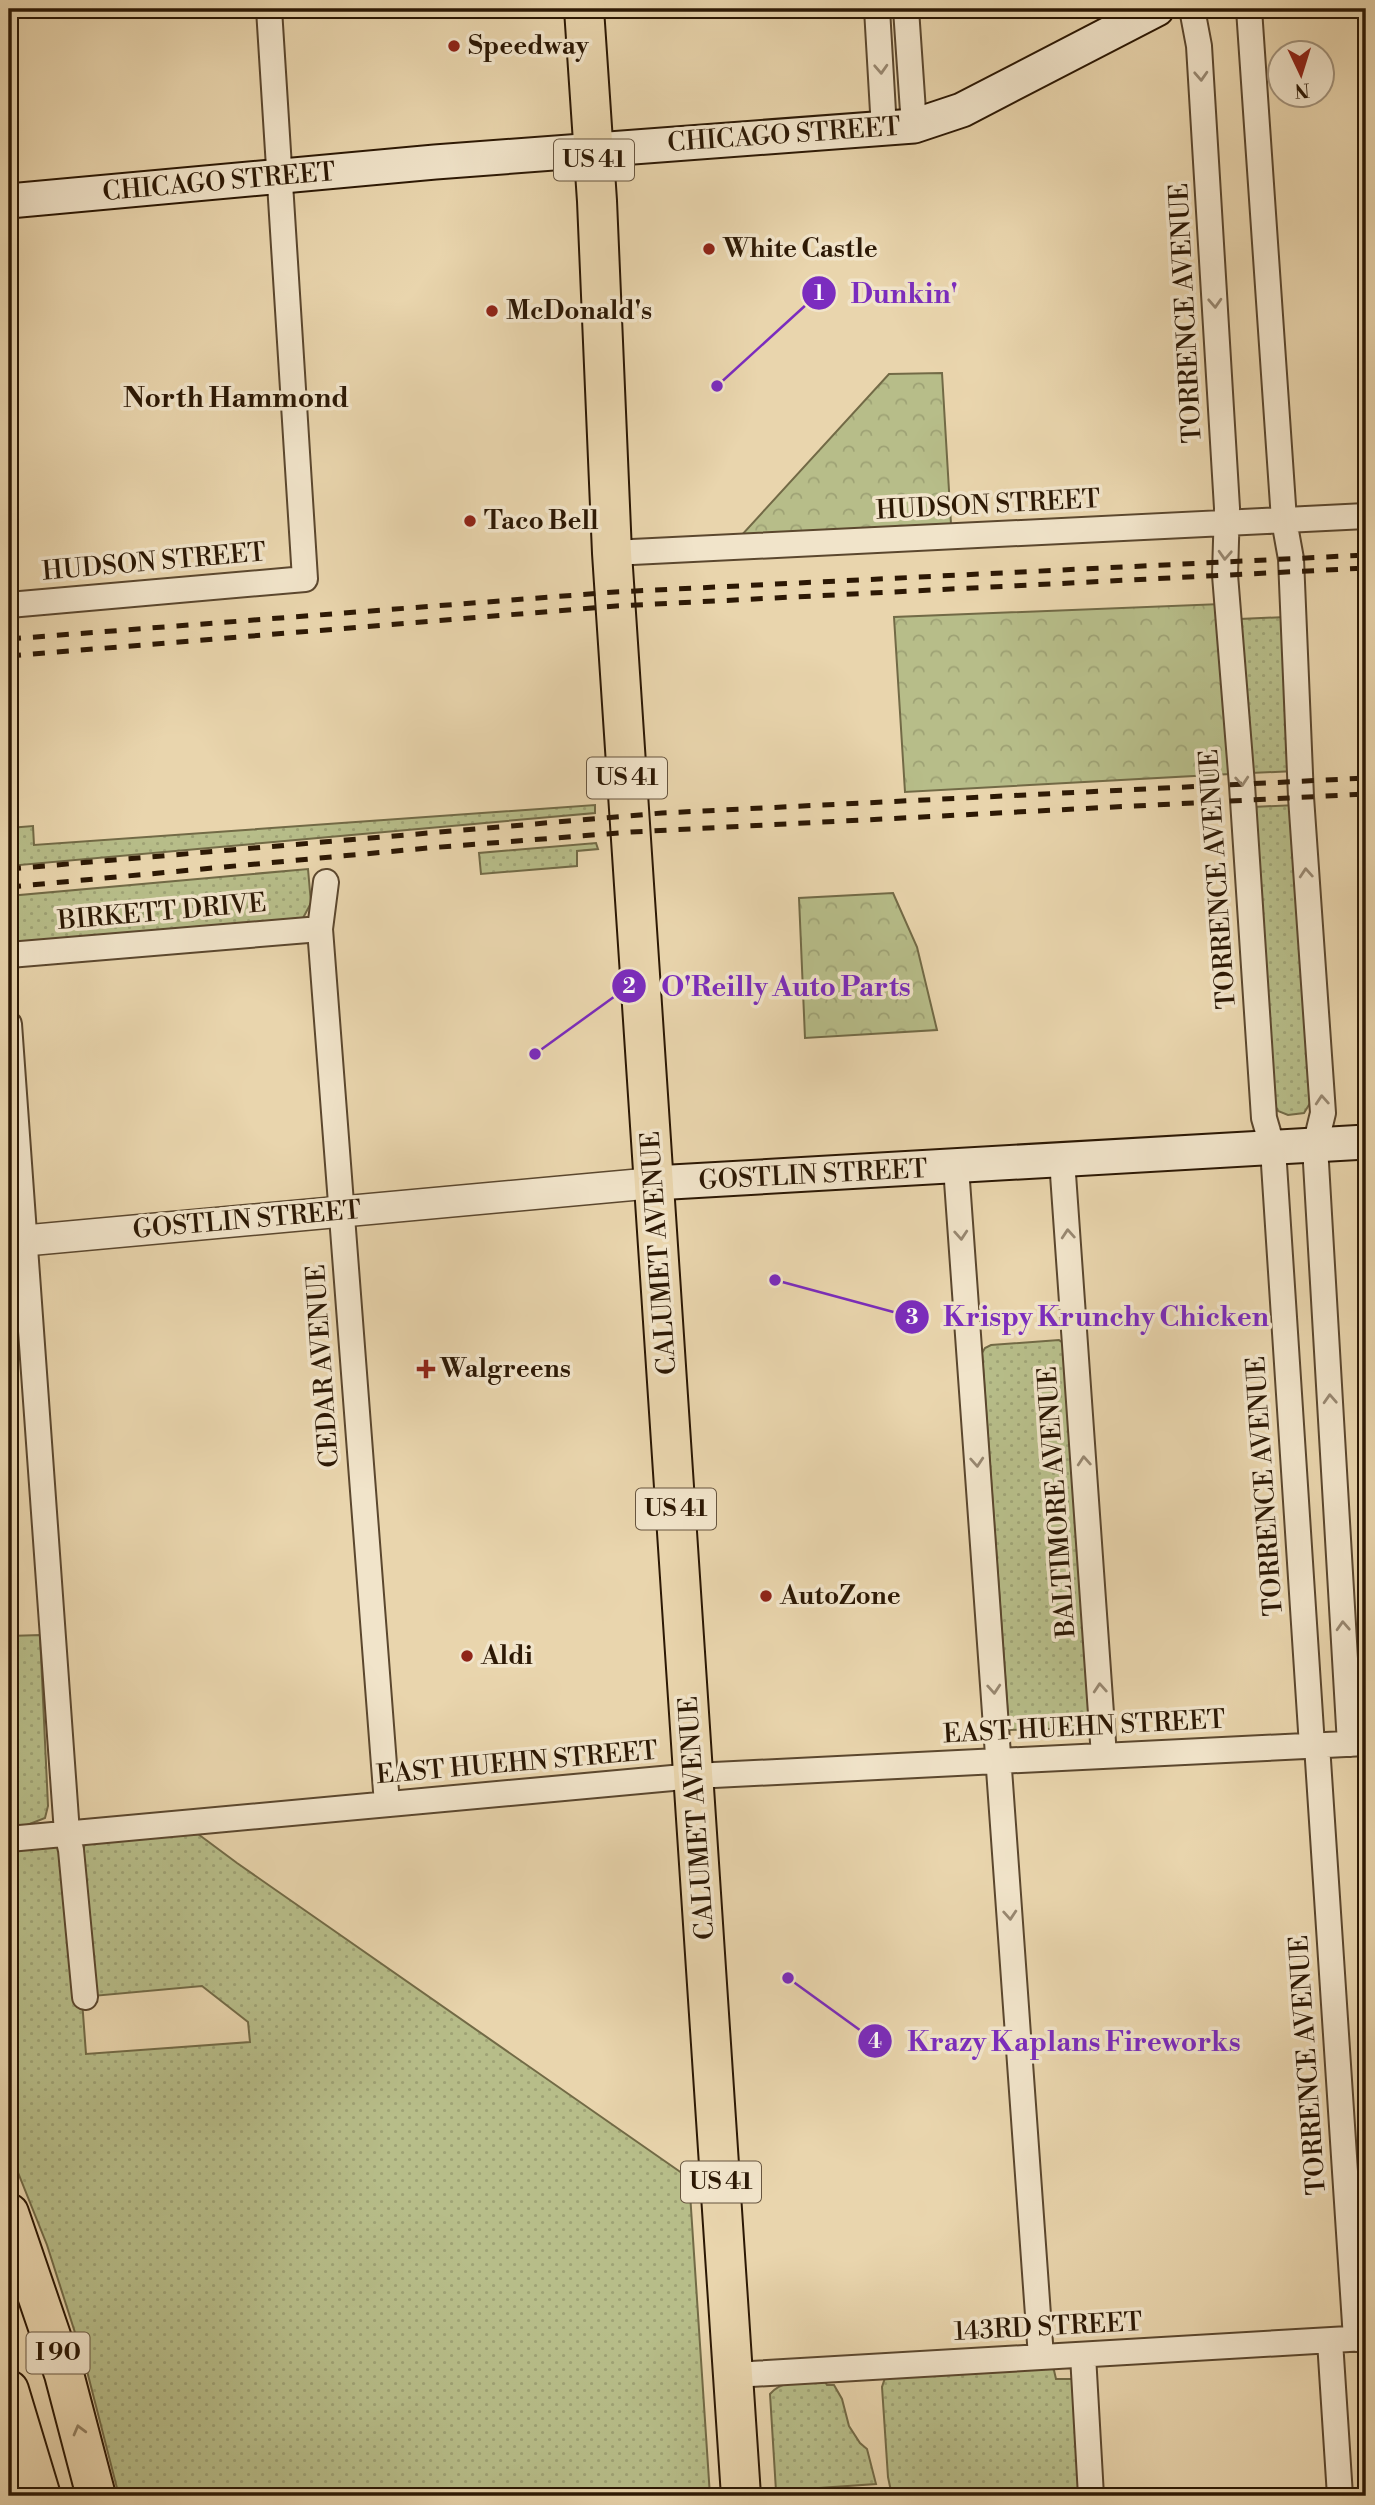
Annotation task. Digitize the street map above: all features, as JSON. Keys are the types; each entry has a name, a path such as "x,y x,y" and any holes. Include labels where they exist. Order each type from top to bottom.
{"main road":[{"name":"CALUMET AVENUE","path":"584,9 612,553 741,2496"},
{"name":"CHICAGO STREET","path":"9,201 593,149 899,128 962,110 1157,9"},
{"name":"GOSTLIN STREET","path":"654,1183 1366,1142"},
{"name":"I 90","path":"9,2213 65,2374 96,2496"},
{"name":"I 90","path":"9,2390 37,2488"}],"street":[{"path":"269,9 280,178"},
{"path":"877,9 899,128"},
{"path":"899,128 905,9"},
{"name":"TORRENCE AVENUE","path":"1192,9 1199,46 1228,523 1225,575 1243,792 1264,1118 1273,1149 1361,2339"},
{"path":"1248,9 1284,520 1291,559 1301,797 1322,1113 1315,1146 1358,1743"},
{"name":"HUDSON STREET","path":"9,605 305,579 280,178"},
{"name":"HUDSON STREET","path":"612,553 1366,516"},
{"name":"CEDAR AVENUE","path":"326,882 320,929 387,1804"},
{"name":"BIRKETT DRIVE","path":"9,955 320,929"},
{"path":"9,1024 17,1241 67,1833 71,1850 85,1997"},
{"name":"BALTIMORE AVENUE","path":"1062,1160 1104,1756"},
{"path":"956,1167 1041,2357"},
{"name":"GOSTLIN STREET","path":"17,1241 654,1183"},
{"name":"EAST HUEHN STREET","path":"9,1839 694,1776 1358,1743"},
{"name":"143RD STREET","path":"734,2375 1361,2339"},
{"path":"1330,2341 1340,2496"},
{"path":"1083,2355 1091,2496"}],"green space":[{"path":"942,373 951,524 739,538 889,374"},
{"path":"1221,604 1230,774 905,792 894,617"},
{"path":"1285,617 1295,771 1251,773 1240,619"},
{"path":"595,805 595,813 9,866 9,828 33,826 34,845"},
{"path":"1296,805 1315,1095 1304,1113 1288,1115 1278,1111 1272,1100 1253,807"},
{"path":"596,843 598,849 577,851 577,866 481,874 479,853"},
{"path":"308,869 311,903 303,918 9,944 9,896"},
{"path":"893,893 917,947 937,1030 805,1038 799,898"},
{"path":"1059,1340 1063,1343 1091,1725 1084,1728 1009,1730 982,1353 991,1345"},
{"path":"40,1635 48,1806 45,1818 9,1829 9,1636"},
{"path":"198,1834 689,2178 710,2496 119,2496 86,2367 47,2245 9,2150 9,1847 70,1839 86,2054 250,2042 248,2022 202,1986 93,1996 81,1855 86,1842"},
{"path":"1053,2366 1056,2379 1073,2379 1080,2496 892,2496 888,2477 882,2387 886,2375"},
{"path":"824,2380 827,2385 834,2385 842,2399 849,2426 867,2449 876,2484 776,2491 770,2394 788,2383"}],"railway":[{"path":"9,639 615,592 1366,555"},
{"path":"9,656 616,606 1366,568"},
{"path":"9,869 662,813 1366,778"},
{"path":"9,887 631,832 1366,794"}],"place":[{"name":"Speedway","path":"454,46"},
{"name":"White Castle","path":"709,249"},
{"name":"McDonald's","path":"492,311"},
{"name":"Dunkin'","path":"717,386"},
{"name":"Taco Bell","path":"470,521"},
{"name":"O'Reilly Auto Parts","path":"535,1054"},
{"name":"Krispy Krunchy Chicken","path":"775,1280"},
{"name":"Walgreens","path":"426,1369"},
{"name":"AutoZone","path":"766,1596"},
{"name":"Aldi","path":"467,1656"},
{"name":"Krazy Kaplans Fireworks","path":"788,1978"}],"district":[{"name":"North Hammond","path":"236,398"}]}
